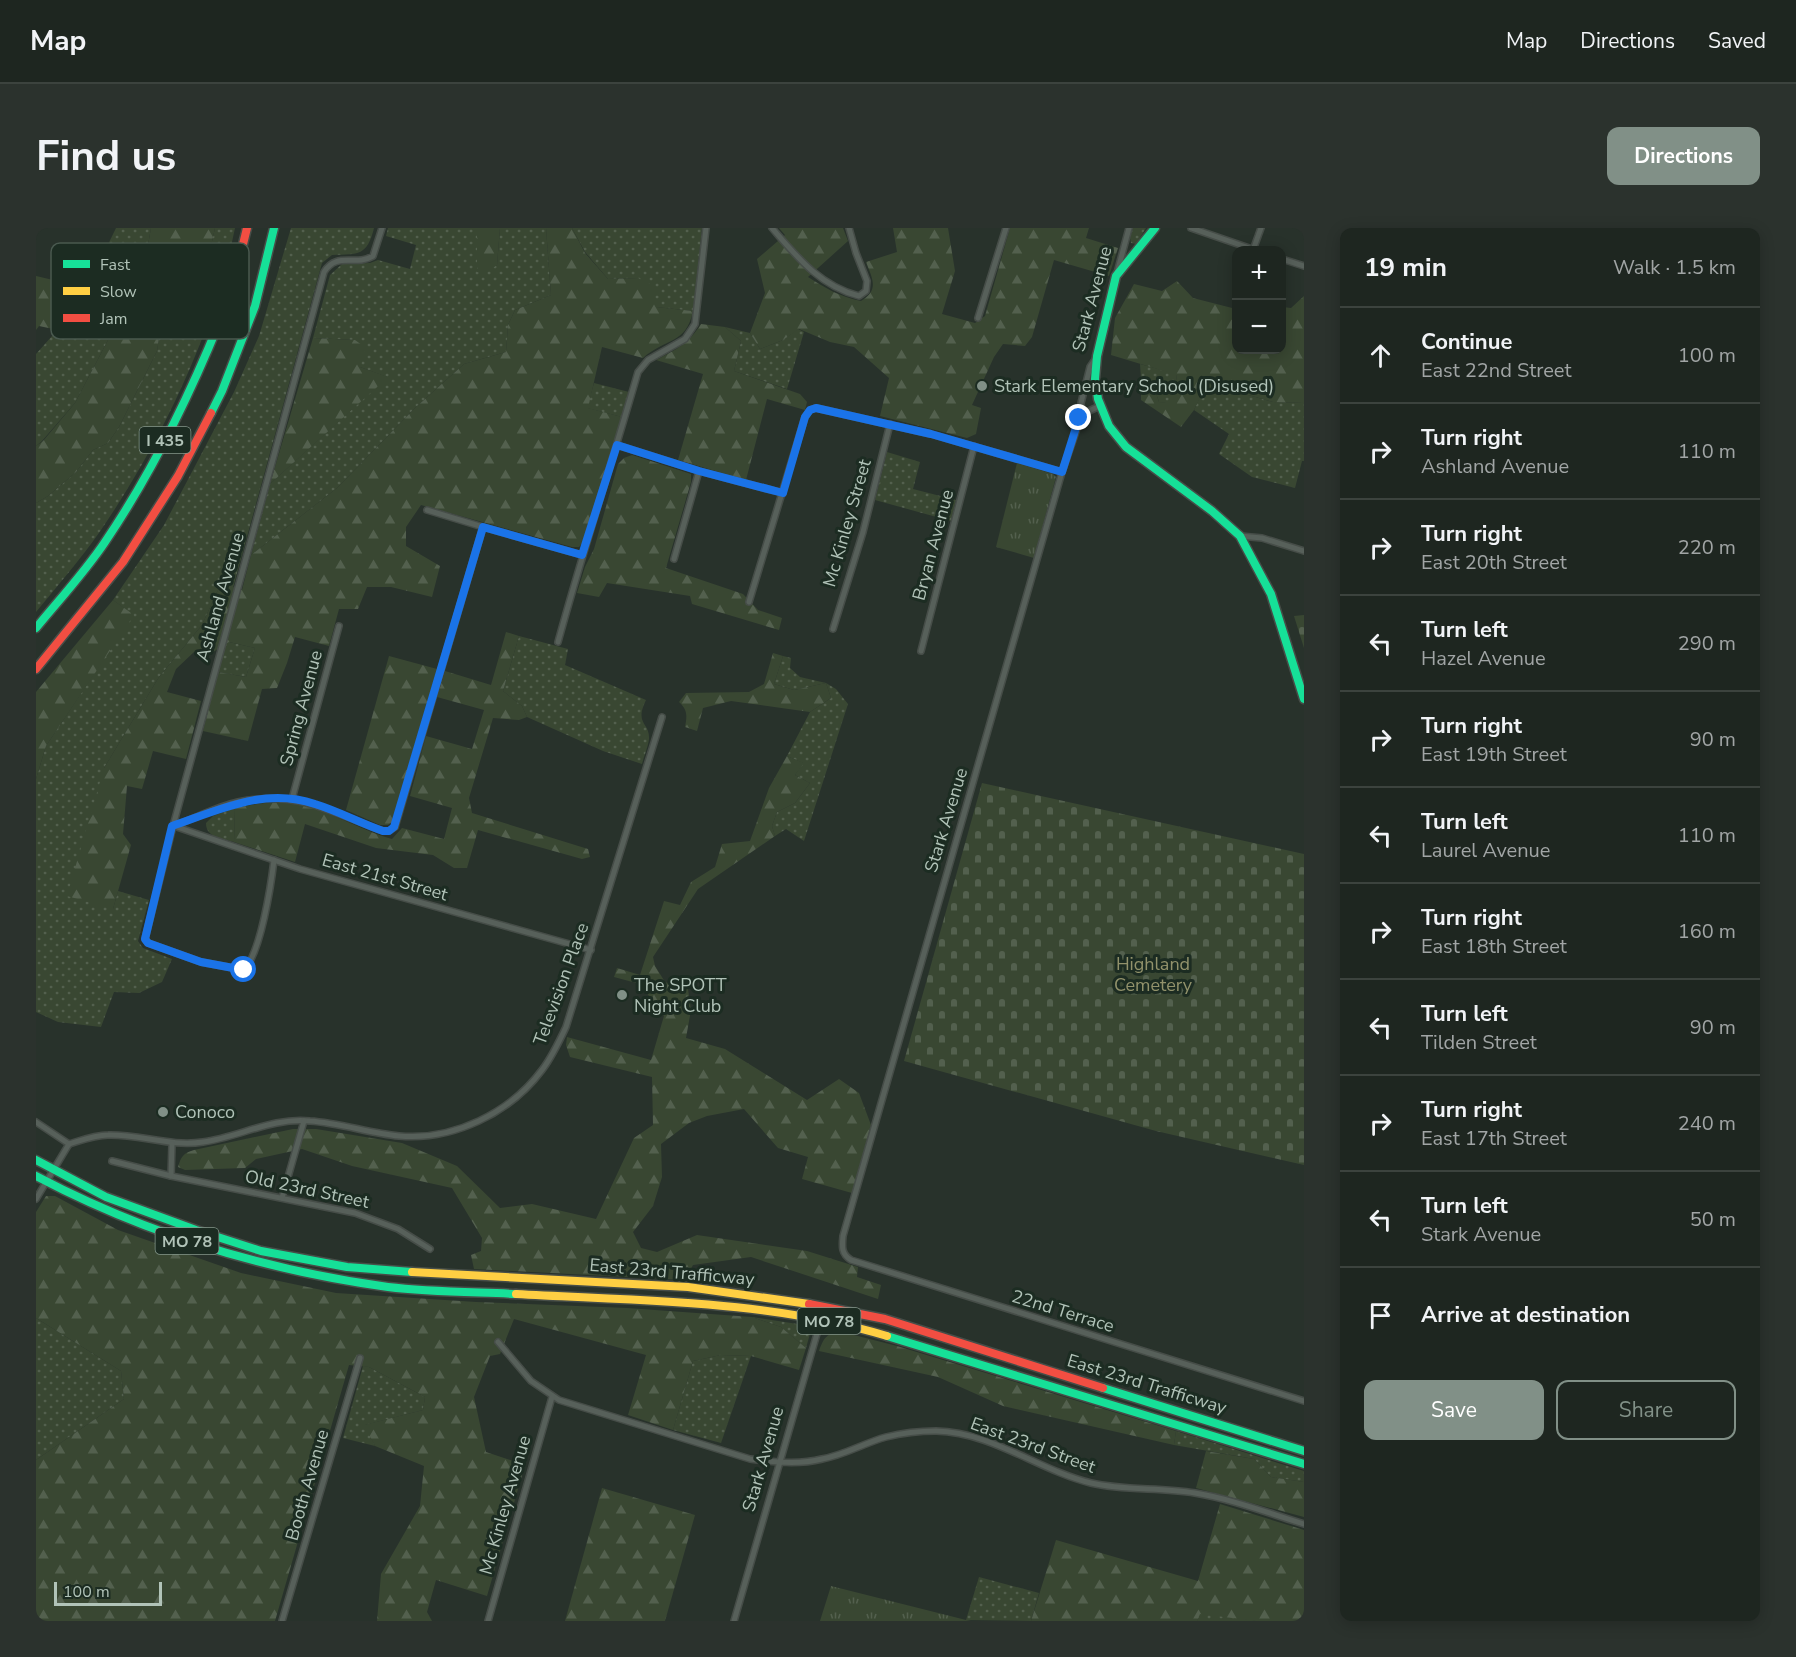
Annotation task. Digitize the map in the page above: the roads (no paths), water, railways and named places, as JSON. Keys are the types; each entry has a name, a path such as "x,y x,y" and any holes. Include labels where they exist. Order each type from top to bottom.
{"main road":[{"name":"I 435","path":"243,243 247,228"},
{"name":"I 435","path":"249,321 255,306 274,228"},
{"path":"1116,276 1155,228"},
{"name":"Stark Avenue","path":"1097,356 1116,276"},
{"name":"I 435","path":"36,628 104,544 140,487 197,376 212,339"},
{"name":"I 435","path":"36,669 123,562 178,476 222,391 242,339"},
{"path":"1097,356 1095,379 1100,406 1109,426 1126,447 1212,511 1240,536 1271,594 1304,699"},
{"name":"East 23rd Trafficway","path":"36,1160 106,1197 195,1230 261,1251 347,1267 688,1287 825,1306 885,1318 1304,1451"},
{"name":"East 23rd Trafficway","path":"36,1176 118,1217 241,1258 336,1279 390,1287 724,1306 821,1319 922,1346 1304,1464"}],"street":[{"name":"Ashland Avenue","path":"274,860 265,915 248,966 244,970 201,962 148,943 145,939 172,826 324,272 334,261 369,258 376,250 382,228"},
{"path":"558,642 638,372 648,360 685,339 695,324 706,228"},
{"path":"772,228 805,265 824,282 859,296 866,291 867,280 849,228"},
{"path":"978,318 1006,228"},
{"name":"Stark Avenue","path":"1116,276 1129,228"},
{"path":"1191,228 1243,246"},
{"path":"1255,246 1261,228"},
{"path":"1286,261 1304,266"},
{"name":"Stark Avenue","path":"843,1236 1062,472 1082,414 1081,403 1090,367 1097,356"},
{"path":"1082,414 1100,406"},
{"path":"749,602 805,417 808,412 816,408 890,424 1062,472"},
{"name":"Mc Kinley Street","path":"833,629 862,532 890,424"},
{"path":"617,445 699,471 783,493"},
{"name":"Bryan Avenue","path":"921,651 974,446"},
{"path":"674,559 699,471"},
{"path":"427,510 582,555"},
{"path":"172,826 236,803 266,799 292,799 314,803 381,830 389,831 394,827 483,527"},
{"path":"1240,536 1262,538 1304,551"},
{"name":"Spring Avenue","path":"292,799 339,626"},
{"name":"Television Place","path":"69,1144 110,1134 172,1144 203,1143 270,1124 304,1121 419,1137 459,1129 494,1113 526,1089 541,1072 554,1053 566,1027 662,717"},
{"name":"East 21st Street","path":"172,826 274,860 591,950"},
{"path":"282,1198 304,1121"},
{"path":"36,1122 69,1144 36,1199"},
{"path":"112,1161 171,1176 172,1144"},
{"name":"Old 23rd Street","path":"171,1176 370,1217 398,1229 430,1249"},
{"name":"22nd Terrace","path":"843,1236 842,1249 846,1257 851,1260 1304,1401"},
{"name":"Stark Avenue","path":"734,1621 825,1306"},
{"name":"East 23rd Street","path":"498,1342 531,1381 552,1397 640,1427 739,1456 779,1463 820,1460 886,1437 938,1431 988,1441 1074,1478 1093,1483 1198,1493 1304,1524"},
{"name":"Booth Avenue","path":"282,1621 360,1358"},
{"name":"Mc Kinley Avenue","path":"488,1621 552,1397"}],"place":[{"name":"Stark Elementary School (Disused)","path":"982,386"},
{"name":"The SPOTT Night Club","path":"622,995"},
{"name":"Conoco","path":"163,1112"}],"park label":[{"name":"Highland Cemetery","path":"1153,974"}]}
